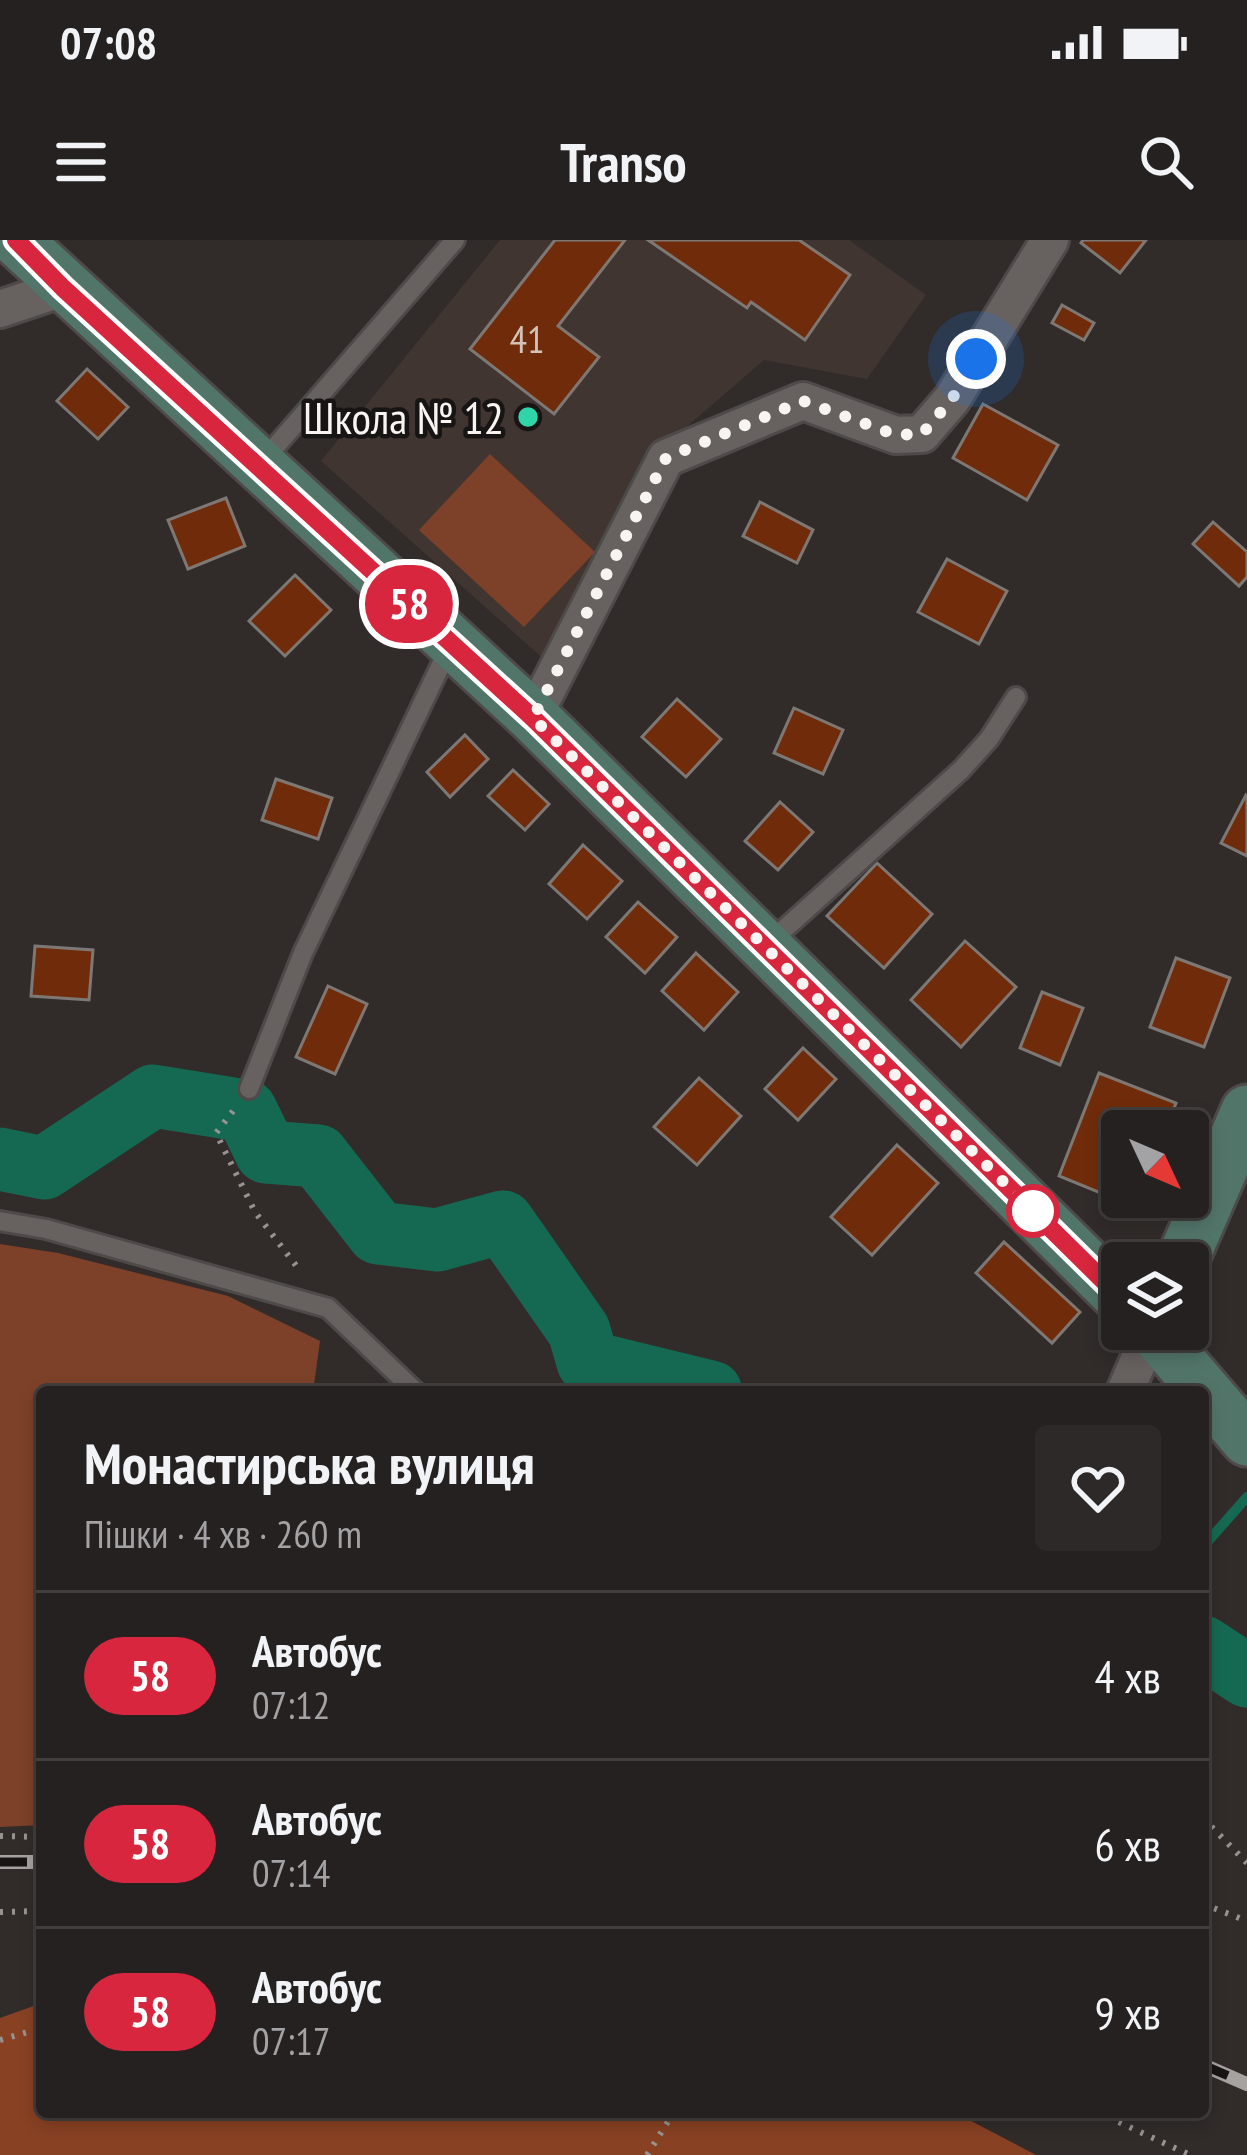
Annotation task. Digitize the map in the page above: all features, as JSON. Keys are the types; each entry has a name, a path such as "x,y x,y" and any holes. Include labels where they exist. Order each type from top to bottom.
{"street":[{"path":"16,240 533,718 1101,1278"},
{"path":"533,718 666,458 803,401 896,435 922,434 952,399 1050,240"},
{"path":"0,309 63,288"},
{"path":"1190,1242 1247,1111"},
{"path":"1128,1386 1143,1350"},
{"path":"1170,1350 1201,1386"},
{"path":"1209,1396 1247,1440"}],"lane":[{"path":"259,466 455,240"},
{"path":"249,1089 303,953 451,643"},
{"path":"765,946 962,770 989,740 1016,697"},
{"path":"0,1221 46,1229 328,1308 410,1386"}],"path":[{"path":"216,1133 255,1212 328,1308"},
{"path":"1209,1824 1247,1863"},
{"path":"0,1837 36,1837"},
{"path":"1209,1906 1247,1921"},
{"path":"0,1912 36,1911"},
{"path":"0,2040 36,2030"},
{"path":"646,2155 670,2118"},
{"path":"1110,2118 1190,2155"}],"shaded area":[{"name":"Школа № 12","path":"500,240 849,240 926,295 867,379 764,360 655,454 547,662 321,461"},
{"path":"490,454 595,552 524,627 419,530"},
{"path":"0,1244 58,1253 228,1296 320,1341 314,1386 36,1386 36,1825 0,1827"},
{"path":"36,2005 36,2118 965,2118 1036,2155 0,2155 0,2018"}],"building":[{"path":"555,240 625,240 558,326 599,357 554,414 470,349"},
{"path":"648,240 799,240 850,275 805,340 751,302 747,308"},
{"path":"1083,240 1146,240 1120,273"},
{"path":"1062,305 1094,323 1084,340 1052,323"},
{"path":"87,369 128,407 98,439 57,401"},
{"path":"983,404 1058,445 1027,500 953,458"},
{"path":"226,498 245,546 188,569 168,520"},
{"path":"760,502 813,530 797,563 743,536"},
{"path":"1213,522 1247,552 1247,577 1239,586 1193,544"},
{"path":"947,559 1007,591 979,644 918,612"},
{"path":"295,575 331,610 285,656 249,621"},
{"path":"677,699 721,739 686,777 642,737"},
{"path":"794,708 843,730 823,774 774,753"},
{"path":"465,735 488,759 450,797 427,772"},
{"path":"513,770 549,804 525,830 488,796"},
{"path":"276,779 332,798 318,839 262,820"},
{"path":"1247,796 1247,856 1221,843"},
{"path":"780,802 813,832 778,870 745,841"},
{"path":"583,845 622,881 587,919 549,884"},
{"path":"877,863 932,914 884,968 827,916"},
{"path":"638,902 677,937 645,973 606,937"},
{"path":"965,941 1016,987 961,1047 911,1000"},
{"path":"35,946 93,950 89,1000 31,996"},
{"path":"696,953 738,992 704,1030 662,991"},
{"path":"1176,958 1230,978 1204,1047 1150,1027"},
{"path":"328,986 367,1004 335,1074 296,1057"},
{"path":"1042,992 1083,1008 1060,1065 1020,1048"},
{"path":"803,1048 836,1079 798,1120 765,1089"},
{"path":"1099,1073 1176,1103 1173,1110 1101,1110 1101,1193 1059,1176"},
{"path":"699,1078 741,1116 697,1165 654,1127"},
{"path":"897,1145 938,1183 872,1255 831,1217"},
{"path":"1004,1242 1080,1312 1052,1343 976,1273"}],"waterway":[{"path":"0,1159 44,1168 153,1096 246,1111 266,1152 318,1156 378,1233 437,1240 503,1222 579,1331 588,1362 686,1386"},
{"path":"1209,1540 1247,1497"},
{"path":"1209,1651 1247,1676"}],"railway":[{"path":"0,1862 36,1862"},
{"path":"1209,2068 1247,2084"}],"bus line":[{"name":"58","path":"16,240 533,718 1101,1278"}],"place":[{"name":"Школа № 12","path":"528,417"}],"route":[{"path":"976,359 952,399 922,434 896,435 803,401 666,458 533,718 1033,1211"}]}
